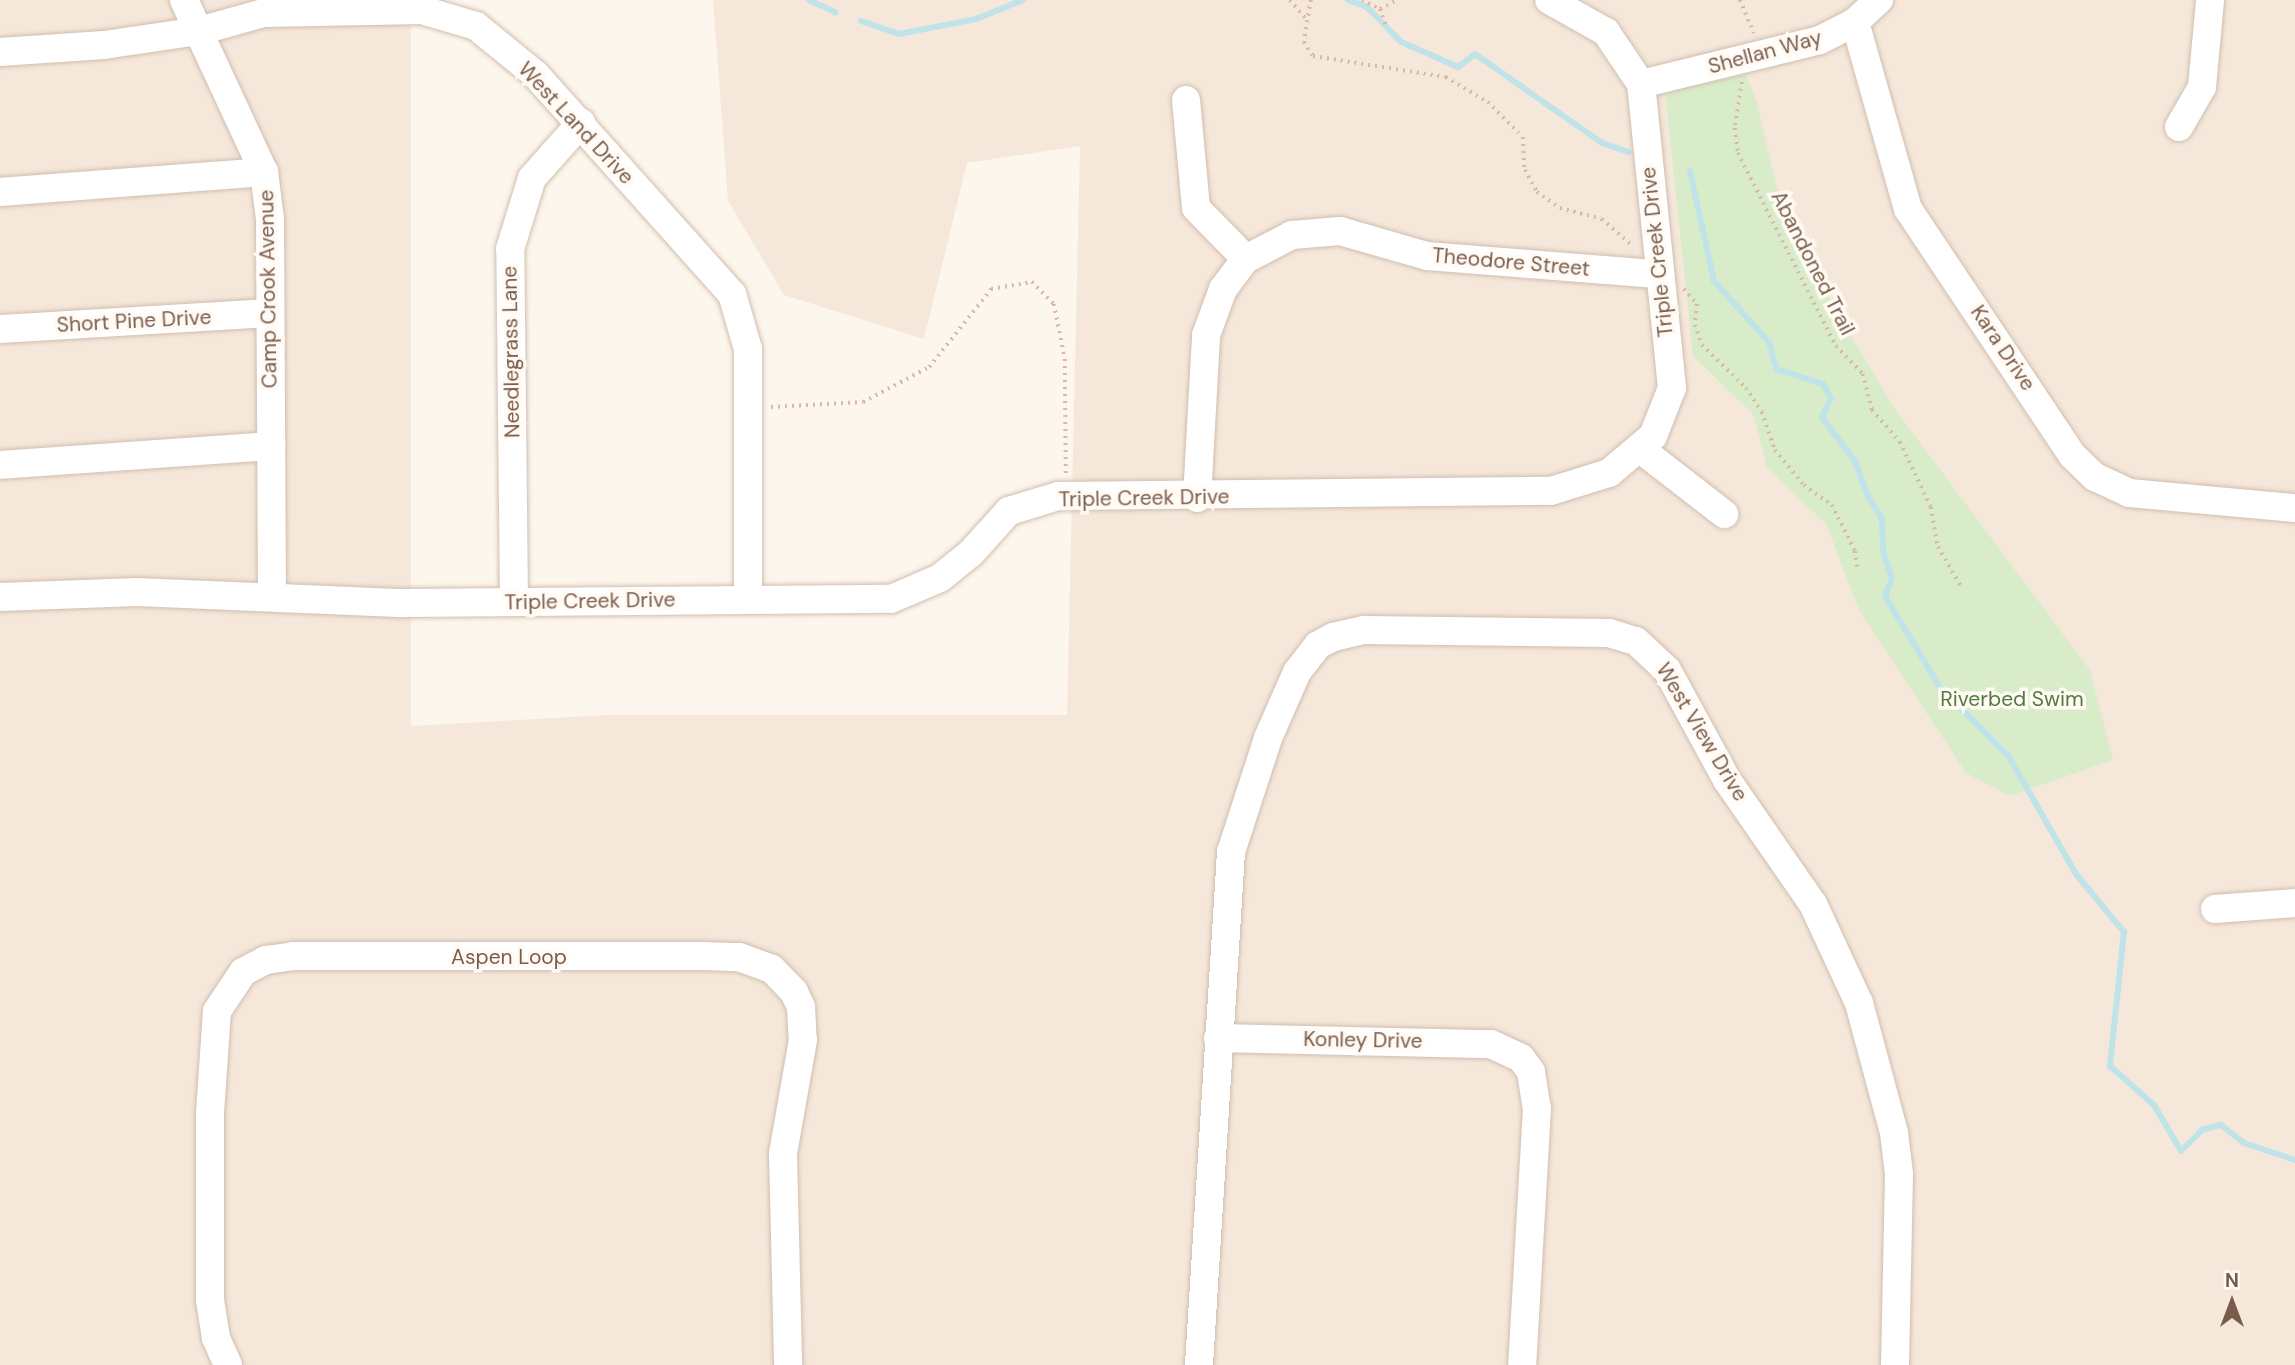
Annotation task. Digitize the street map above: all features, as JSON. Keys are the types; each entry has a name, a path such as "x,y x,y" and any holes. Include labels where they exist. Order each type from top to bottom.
{"street":[{"name":"Camp Crook Avenue","path":"184,0 264,172 270,219 272,597"},
{"name":"Triple Creek Drive","path":"0,597 137,592 404,603 891,599 940,578 971,553 1009,511 1066,496 1197,498 1551,491 1609,472 1653,436 1672,388 1657,274 1641,84 1606,32 1549,0"},
{"path":"2179,127 2202,87 2210,0"},
{"name":"Shellan Way","path":"1641,84 1820,40 1868,7"},
{"name":"Kara Drive","path":"1868,7 1908,209 2073,456 2095,477 2129,493 2295,508"},
{"name":"West Land Drive","path":"0,52 104,45 199,31 264,13 422,10 476,26 536,75 732,294 748,349 748,599"},
{"path":"1186,100 1196,208 1246,259"},
{"name":"Needlegrass Lane","path":"514,602 510,249 532,178 581,123"},
{"path":"0,192 264,172"},
{"name":"Theodore Street","path":"1197,498 1206,335 1223,289 1246,259 1292,235 1340,231 1427,256 1657,274"},
{"name":"Short Pine Drive","path":"0,329 269,313"},
{"path":"0,465 271,446"},
{"path":"1639,448 1724,514"},
{"name":"West View Drive","path":"1218,1038 1227,884 1239,821 1288,688 1318,645 1333,637 1364,630 1559,630 1609,633 1636,641 1667,670 1727,780 1813,904 1859,1003 1891,1122 1899,1174 1895,1365"},
{"path":"2215,909 2295,903"},
{"name":"Aspen Loop","path":"228,1365 216,1338 210,1299 210,1113 217,1011 243,972 266,960 293,956 704,956 739,957 772,969 785,979 801,1007 803,1040 783,1154 788,1365"},
{"path":"1199,1365 1218,1038"},
{"name":"Konley Drive","path":"1218,1038 1491,1044 1521,1058 1534,1080 1537,1108 1522,1365"}],"path":[{"path":"1290,0 1301,9 1305,24 1304,43 1312,56"},
{"path":"1305,24 1314,5 1311,0"},
{"path":"1362,0 1380,9 1386,25"},
{"path":"1380,9 1397,0"},
{"path":"1740,0 1752,23 1757,55"},
{"name":"Abandoned Trail","path":"1757,55 1742,84 1735,128 1738,153 1836,346 1863,374 1872,410 1900,442 1931,507 1938,547 1961,586"},
{"path":"748,408 863,402 929,367 991,289 1032,282 1054,304 1065,359 1066,496"}],"shaded area":[{"path":"0,0 411,0 411,726 607,715 1067,715 1080,146 967,163 924,339 784,295 728,201 713,0 2295,0 2295,1365 0,1365"}],"green space":[{"name":"Riverbed Swim","path":"1746,75 1756,100 1783,211 1832,304 1894,408 2090,670 2113,760 2010,796 1966,773 1859,610 1826,524 1767,468 1753,414 1693,356 1665,91"}],"waterway":[{"path":"809,0 835,12"},
{"path":"861,21 899,34 976,19 1023,0"},
{"path":"1348,0 1367,7 1401,42 1458,67 1475,54 1602,143 1628,152"},
{"path":"1690,171 1714,281 1769,342 1776,369 1823,384 1831,398 1822,417 1855,461 1868,496 1882,518 1883,551 1892,578 1885,596 1940,687 2009,757 2076,874 2124,932 2110,1066 2154,1105 2181,1151 2202,1130 2221,1125 2244,1143 2295,1160"}]}
